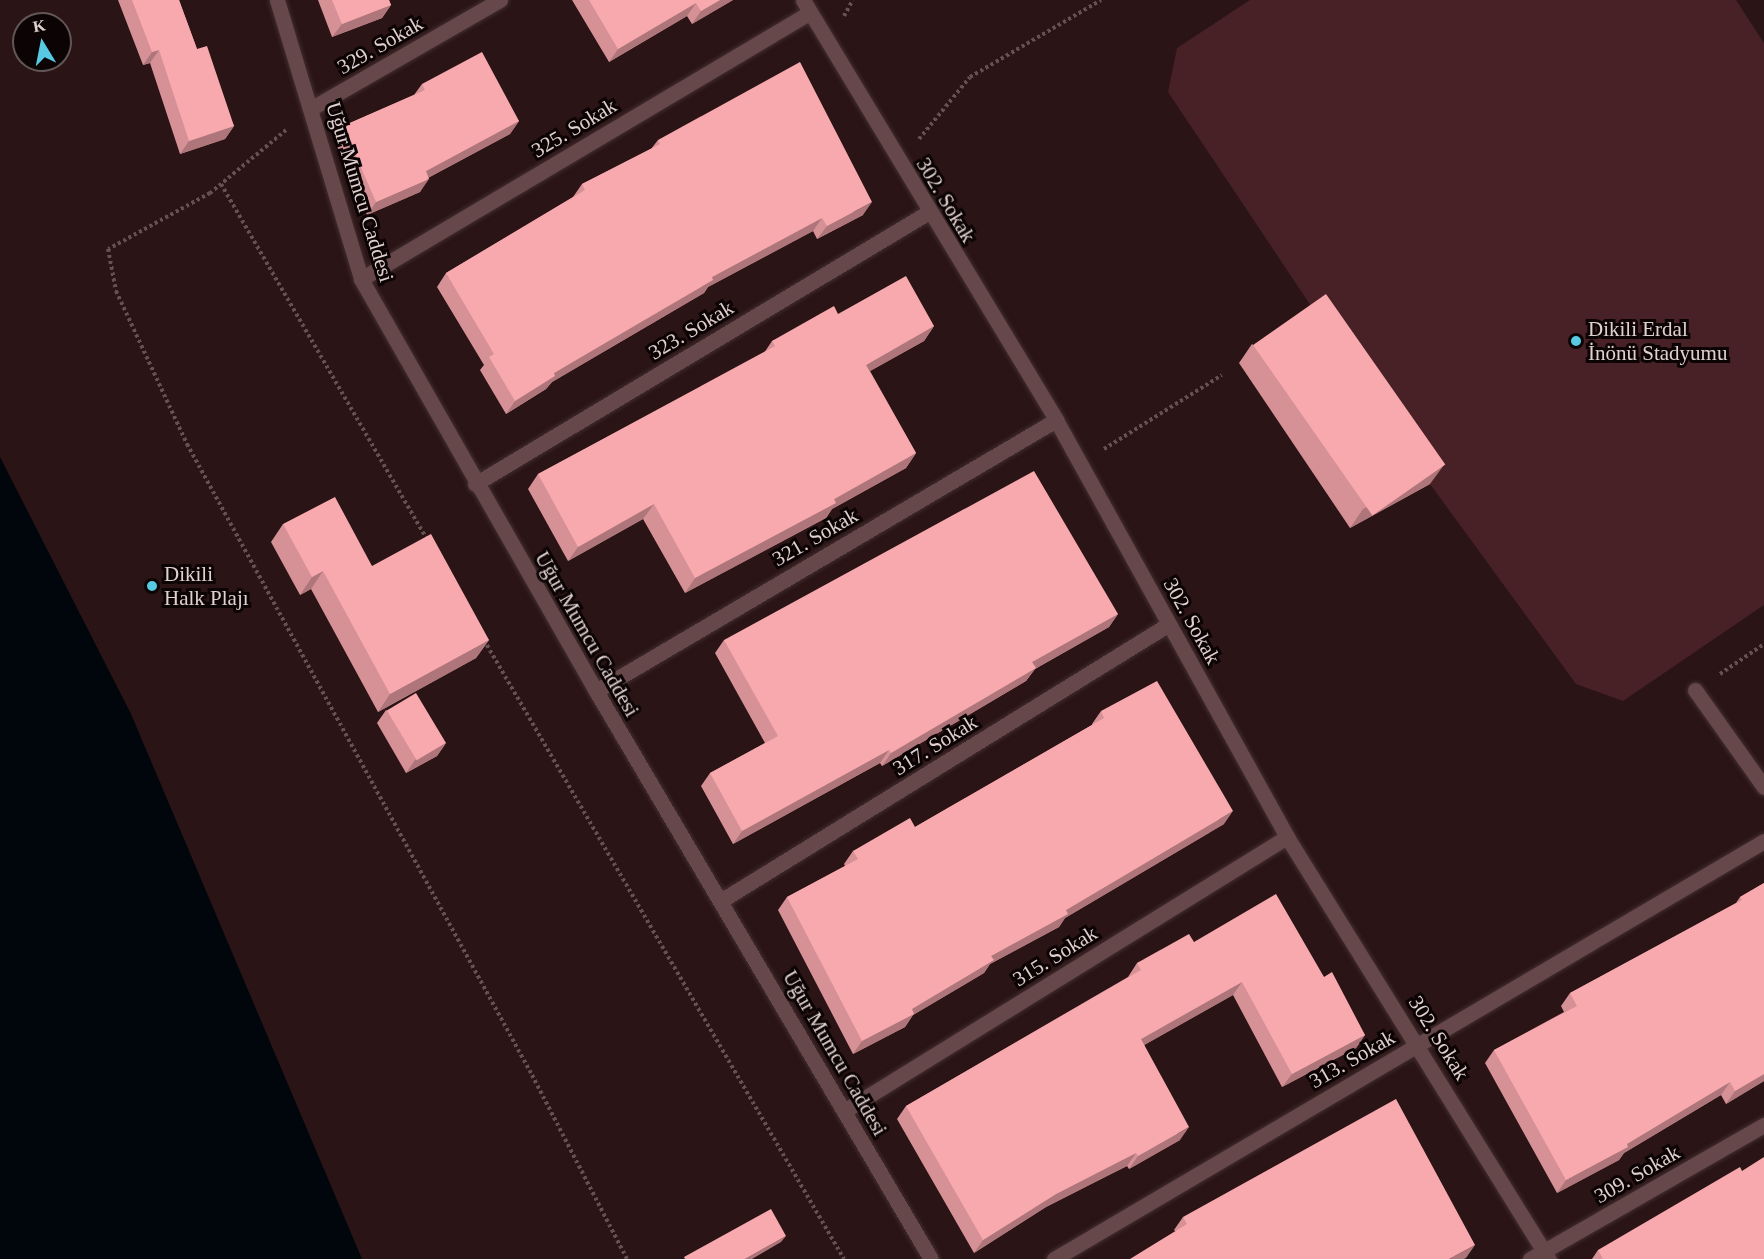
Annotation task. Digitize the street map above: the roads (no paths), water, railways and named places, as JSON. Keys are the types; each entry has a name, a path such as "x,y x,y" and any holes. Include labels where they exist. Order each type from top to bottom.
{"street":[{"name":"Uğur Mumcu Caddesi","path":"277,0 312,108 361,279 475,484 722,900 931,1259"},
{"name":"329. Sokak","path":"312,108 500,0"},
{"name":"302. Sokak","path":"806,6 1083,466 1287,837 1419,1045 1547,1255"},
{"name":"325. Sokak","path":"361,279 806,6"},
{"name":"323. Sokak","path":"475,484 929,212"},
{"name":"321. Sokak","path":"596,691 1056,420"},
{"name":"317. Sokak","path":"722,900 1169,624"},
{"path":"1695,690 1764,787"},
{"name":"315. Sokak","path":"844,1111 1287,837"},
{"name":"313. Sokak","path":"1054,1259 1764,841"},
{"name":"309. Sokak","path":"1530,1259 1547,1255 1764,1125"}],"place":[{"name":"Dikili Erdal İnönü Stadyumu","path":"1576,341"},
{"name":"Dikili Halk Plajı","path":"152,586"}]}
